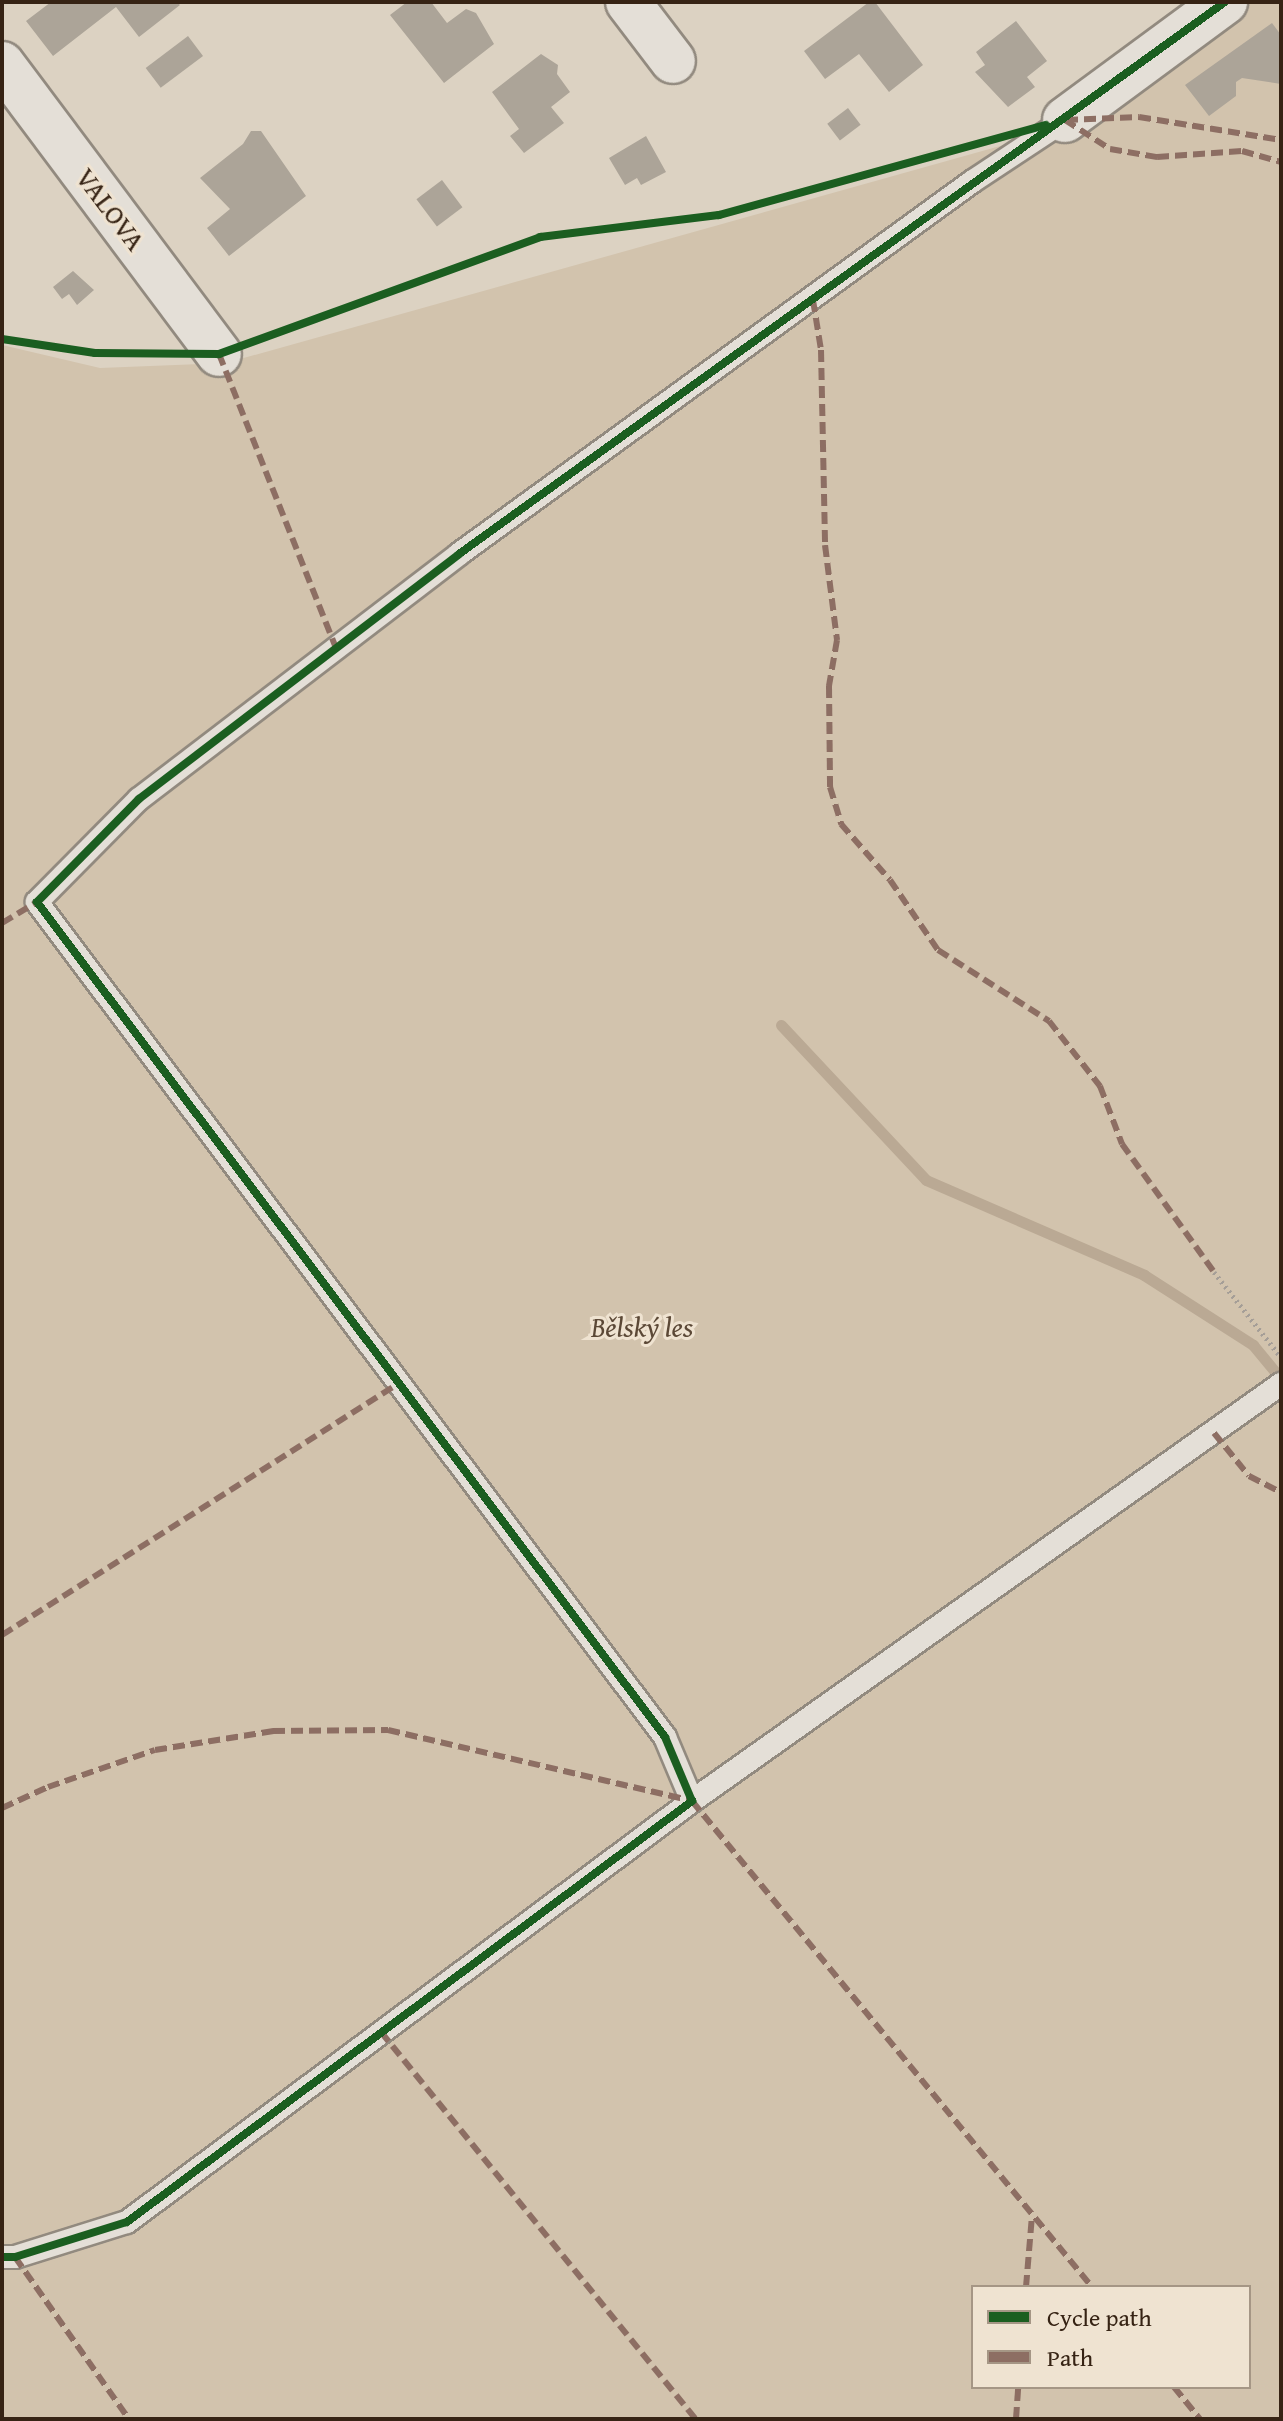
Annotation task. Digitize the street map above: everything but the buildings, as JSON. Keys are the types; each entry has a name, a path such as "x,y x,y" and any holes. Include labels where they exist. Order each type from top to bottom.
{"street":[{"path":"628,2 673,61"},
{"path":"1065,120 1225,2"},
{"name":"VALOVA","path":"2,64 219,354"}],"lane":[{"path":"692,1801 665,1737 37,902 139,799 446,563 1065,120"},
{"path":"2,2257 15,2257 127,2222 692,1801 1272,1390"}],"path":[{"path":"1214,1272 1281,1357"}],"green space":[{"name":"Bělský les","path":"1242,2 1281,2 1281,2419 2,2419 2,345 100,368 226,363 1054,131"}],"waterway":[{"path":"781,1025 926,1180 1144,1275 1253,1345 1281,1379"}],"marked path":[{"path":"1066,120 1139,117 1281,140"},
{"path":"1065,120 1110,149 1157,157 1242,151 1281,162"},
{"path":"813,300 821,350 825,545 837,640 829,686 830,787 841,824 890,880 938,950 1049,1021 1100,1086 1122,1144 1214,1272"},
{"path":"219,354 336,648"},
{"path":"2,923 37,902"},
{"path":"2,1635 399,1383"},
{"path":"1214,1433 1249,1476 1281,1492"},
{"path":"2,1808 48,1787 155,1750 273,1731 388,1730 692,1801 1090,2285"},
{"path":"381,2032 695,2419"},
{"path":"1026,2285 1032,2215"},
{"path":"15,2257 129,2419"},
{"path":"1016,2419 1018,2389"},
{"path":"1176,2389 1200,2419"}],"cycle path":[{"path":"2,2257 15,2257 127,2222 692,1801 665,1737 37,902 139,799 459,554 1225,2"},
{"path":"2,339 95,353 219,354 540,237 719,215 1046,125"}]}
